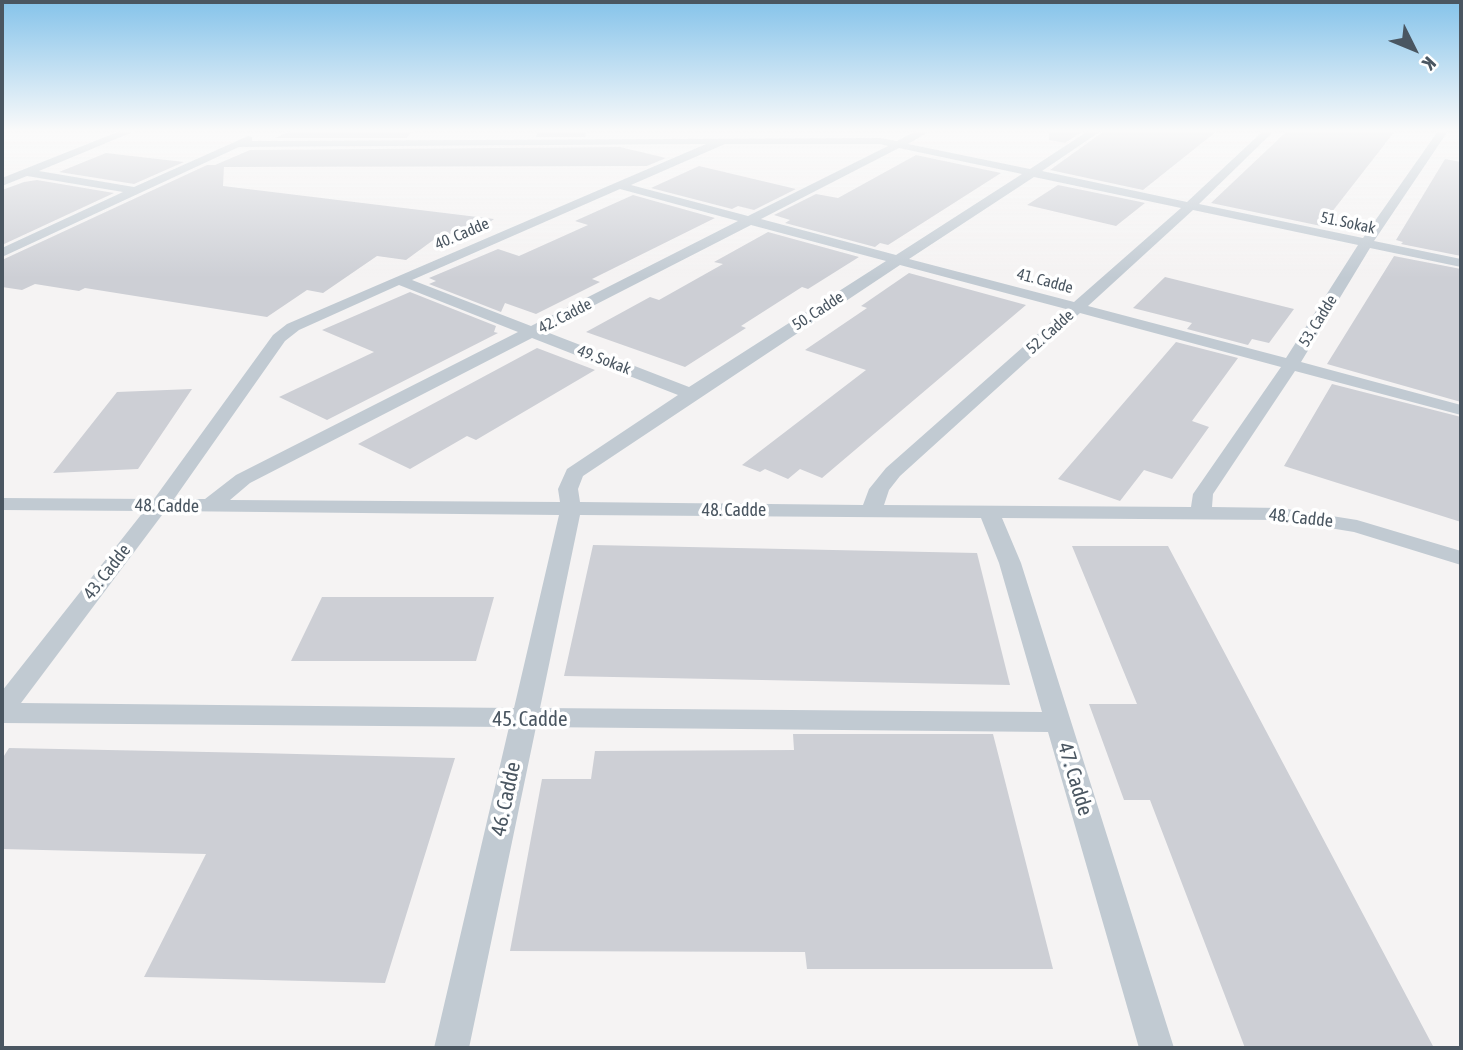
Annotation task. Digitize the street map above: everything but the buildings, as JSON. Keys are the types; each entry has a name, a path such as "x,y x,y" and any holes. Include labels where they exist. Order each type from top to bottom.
{"street":[{"path":"69,180 136,191"},
{"path":"2,253 160,180"},
{"name":"40. Cadde","path":"285,332 399,280 635,180"},
{"name":"42. Cadde","path":"209,506 243,480 266,467 831,180"},
{"name":"50. Cadde","path":"571,509 568,489 574,473 691,394 1023,180"},
{"name":"51. Sokak","path":"1067,180 1461,262"},
{"name":"52. Cadde","path":"871,511 878,489 893,472 1217,180"},
{"name":"53. Cadde","path":"1203,513 1203,494 1291,364 1366,243 1409,180"},
{"name":"41. Cadde","path":"621,186 1461,410"},
{"name":"49. Sokak","path":"399,280 691,394"},
{"name":"43. Cadde","path":"2,711 159,506 285,332"},
{"name":"48. Cadde","path":"2,504 1282,514 1334,521 1461,558"},
{"name":"46. Cadde","path":"451,1048 571,509"},
{"name":"47. Cadde","path":"989,511 1010,563 1157,1048"},
{"name":"45. Cadde","path":"2,711 523,719 1058,722"}]}
